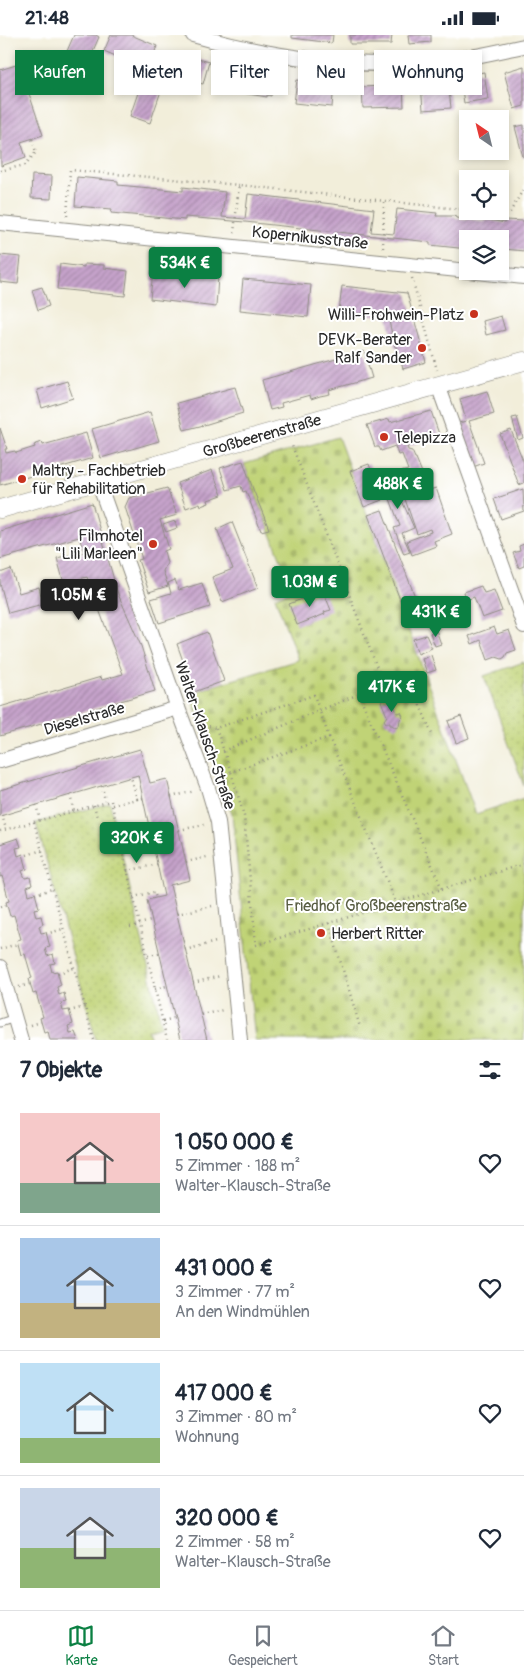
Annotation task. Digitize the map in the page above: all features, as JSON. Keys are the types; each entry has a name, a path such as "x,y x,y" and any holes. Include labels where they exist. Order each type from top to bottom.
{"street":[{"path":"193,35 225,44 285,56 333,62 388,65 464,59 524,46"},
{"name":"Kopernikusstraße","path":"0,223 459,270"},
{"name":"Kopernikusstraße","path":"509,275 524,277"},
{"name":"Großbeerenstraße","path":"0,509 524,361"},
{"path":"440,385 524,626"},
{"name":"Walter-Klausch-Straße","path":"98,481 178,709 208,788 218,822 240,1040"},
{"name":"Dieselstraße","path":"0,761 178,709"},
{"path":"0,967 21,1040"}],"lane":[{"path":"0,1023 14,1018"}],"path":[{"path":"0,171 25,165 36,152 32,139"},
{"path":"66,230 70,170 239,185 459,209"},
{"path":"232,247 239,185"},
{"path":"509,214 524,187"},
{"path":"382,262 384,202"},
{"path":"408,265 440,385"},
{"path":"287,428 296,459 383,683"},
{"path":"224,751 394,679 405,683 415,697 432,734"},
{"path":"359,694 442,889"},
{"path":"186,727 201,724 216,728 314,695 396,903"},
{"path":"216,728 244,816 256,945 524,863"},
{"path":"231,773 329,737"},
{"path":"131,777 136,799"},
{"path":"102,786 106,802"},
{"path":"171,797 208,788"},
{"path":"70,795 74,811"},
{"path":"112,805 143,798"},
{"path":"0,831 111,801 167,1040"},
{"path":"36,805 40,820"},
{"path":"94,805 98,817"},
{"path":"2,815 6,829"},
{"path":"34,821 94,1040"},
{"path":"179,831 218,822"},
{"path":"120,839 151,831"},
{"path":"27,855 42,850"},
{"path":"186,862 221,854"},
{"path":"127,871 158,864"},
{"path":"35,894 52,889"},
{"path":"133,897 154,892 156,898"},
{"path":"177,914 226,902"},
{"path":"0,907 7,905"},
{"path":"130,927 151,921"},
{"path":"329,923 360,1027"},
{"path":"46,934 63,929"},
{"path":"185,950 230,939"},
{"path":"0,949 18,944"},
{"path":"148,955 159,953"},
{"path":"58,973 74,968"},
{"path":"193,983 233,973"},
{"path":"154,989 167,985"},
{"path":"69,1011 85,1007"},
{"path":"201,1015 237,1007"},
{"path":"163,1021 175,1018"}],"green space":[{"name":"Friedhof Großbeerenstraße","path":"338,437 476,814 524,798 524,1040 255,1040 232,814 190,693 298,660 275,597 293,591 244,464"},
{"path":"524,662 524,786 484,676"},
{"path":"110,803 162,1026 148,1030 151,1040 96,1040 36,823"}],"building":[{"path":"74,35 96,35 99,37 93,50 67,50"},
{"path":"111,35 131,35 157,46 156,50 114,50 114,55 104,51"},
{"path":"292,35 333,35 332,43 292,38"},
{"path":"350,35 392,35 391,44 350,44"},
{"path":"408,35 431,35 431,42 409,44"},
{"path":"201,60 209,62 203,84 201,83"},
{"path":"15,65 15,95 29,95 43,135 21,142 26,157 1,166 0,70"},
{"path":"524,66 524,106 514,109 504,72"},
{"path":"482,72 484,72 488,99 464,103 463,95 482,95"},
{"path":"297,80 298,95 333,95 332,107 294,103"},
{"path":"374,86 374,95 403,95 404,107 363,108 364,87"},
{"path":"137,95 160,95 150,123 130,116"},
{"path":"422,95 450,95 451,108 423,110"},
{"path":"524,125 524,157 523,157 515,127"},
{"path":"32,175 52,176 51,199 31,198"},
{"path":"77,177 118,181 118,185 183,191 183,187 225,192 222,217 245,219 248,194 374,209 371,232 394,234 397,209 437,213 436,216 453,216 459,220 489,220 505,223 505,220 524,221 524,251 509,250 509,230 459,230 459,248 430,245 430,242 245,222 185,217 185,220 111,213 112,209 75,206"},
{"path":"0,255 21,257 18,284 0,282"},
{"path":"60,264 84,267 84,264 104,265 104,268 128,271 125,296 57,289"},
{"path":"153,271 218,277 216,307 150,299"},
{"path":"243,279 311,285 308,317 240,310"},
{"path":"342,286 407,293 426,362 403,369 397,347 395,347 388,317 339,311"},
{"path":"42,287 49,306 38,310 32,290"},
{"path":"501,316 505,330 486,335 483,321"},
{"path":"364,351 372,378 329,390 330,394 311,399 310,395 281,403 282,407 270,410 262,380"},
{"path":"67,381 73,398 42,408 37,390"},
{"path":"235,387 243,413 184,430 177,403"},
{"path":"487,391 494,414 469,421 484,463 470,468 455,424 466,421 460,399"},
{"path":"431,411 440,437 407,446 408,450 412,451 416,458 429,490 436,488 452,534 434,541 436,546 412,555 407,541 431,532 430,529 417,534 396,473 408,470 402,454 398,455 395,446 381,451 379,447 375,447 367,425 389,419 390,422"},
{"path":"150,412 159,441 101,458 92,429"},
{"path":"517,417 523,438 518,440 512,418"},
{"path":"0,428 7,449 5,449 6,453 15,451 16,453 35,447 34,445 42,442 43,445 86,433 93,458 0,485"},
{"path":"511,430 524,463 524,483 519,485 500,434"},
{"path":"243,461 269,529 261,531 246,491 243,492 241,486 227,490 220,468"},
{"path":"369,464 371,470 373,469 376,475 374,476 378,489 381,488 382,500 364,507 350,471"},
{"path":"212,470 222,495 208,500 209,503 201,506 200,503 186,508 177,483"},
{"path":"394,472 399,486 396,487 414,528 402,533 410,552 404,554 394,528 400,526 382,477"},
{"name":"Filmhotel \"Lili Marleen\"","path":"167,488 177,515 160,520 169,549 164,551 167,563 163,571 168,586 149,592 138,560 142,559 125,507 129,498"},
{"path":"523,489 524,511 501,519 494,499"},
{"path":"92,503 118,594 141,646 155,691 0,736 0,707 101,677 102,680 123,674 87,577 76,580 77,584 65,587 57,558 69,555 69,557 84,552 79,537 0,559 0,531"},
{"path":"382,510 422,615 408,621 368,515"},
{"path":"175,521 177,528 166,532 163,525"},
{"path":"232,522 258,588 222,602 212,577 233,569 217,529"},
{"path":"524,544 524,566 519,568 513,553 520,551 519,546"},
{"path":"11,569 19,593 39,587 43,604 8,613 0,583 0,573"},
{"name":"Filmhotel \"Lili Marleen\"","path":"175,580 179,590 202,583 210,607 159,623 151,599 171,593 168,583"},
{"path":"481,586 484,593 494,590 502,611 482,618 474,597 467,600 464,592"},
{"path":"318,593 319,595 324,593 331,610 297,625 289,604"},
{"path":"494,627 497,634 509,630 516,650 507,653 502,659 496,657 488,660 481,640 472,644 469,636"},
{"path":"436,630 441,644 435,646 430,633"},
{"path":"207,632 224,681 194,692 177,644"},
{"path":"426,635 432,648 418,654 413,639"},
{"path":"431,655 436,670 427,673 422,659"},
{"path":"391,697 397,713 401,712 403,716 400,719 399,726 396,728 384,720 387,716 381,701"},
{"path":"461,716 469,738 456,743 448,721"},
{"path":"140,749 150,783 167,779 190,880 170,885 207,1040 180,1040 147,900 164,896 138,775 0,816 0,790"},
{"path":"18,838 21,847 16,848 18,856 23,854 27,869 22,871 25,878 30,877 32,885 27,887 29,895 35,893 39,908 34,909 36,917 41,916 43,924 39,926 41,933 46,932 50,947 45,948 47,956 53,954 55,963 50,964 52,972 57,971 61,985 57,987 59,995 64,993 66,1002 61,1003 63,1011 69,1010 73,1024 68,1026 70,1033 75,1032 78,1040 50,1040 48,1031 44,1032 40,1018 43,1017 36,993 33,994 29,979 32,978 25,954 21,955 17,940 21,939 14,915 10,916 6,902 9,901 2,876 0,877 0,844"}],"place":[{"name":"Willi-Frohwein-Platz","path":"474,314"},
{"name":"DEVK-Berater Ralf Sander","path":"422,348"},
{"name":"Telepizza","path":"384,437"},
{"name":"Maltry - Fachbetrieb für Rehabilitation","path":"22,479"},
{"name":"Filmhotel \"Lili Marleen\"","path":"153,544"},
{"name":"Herbert Ritter","path":"321,933"}]}
